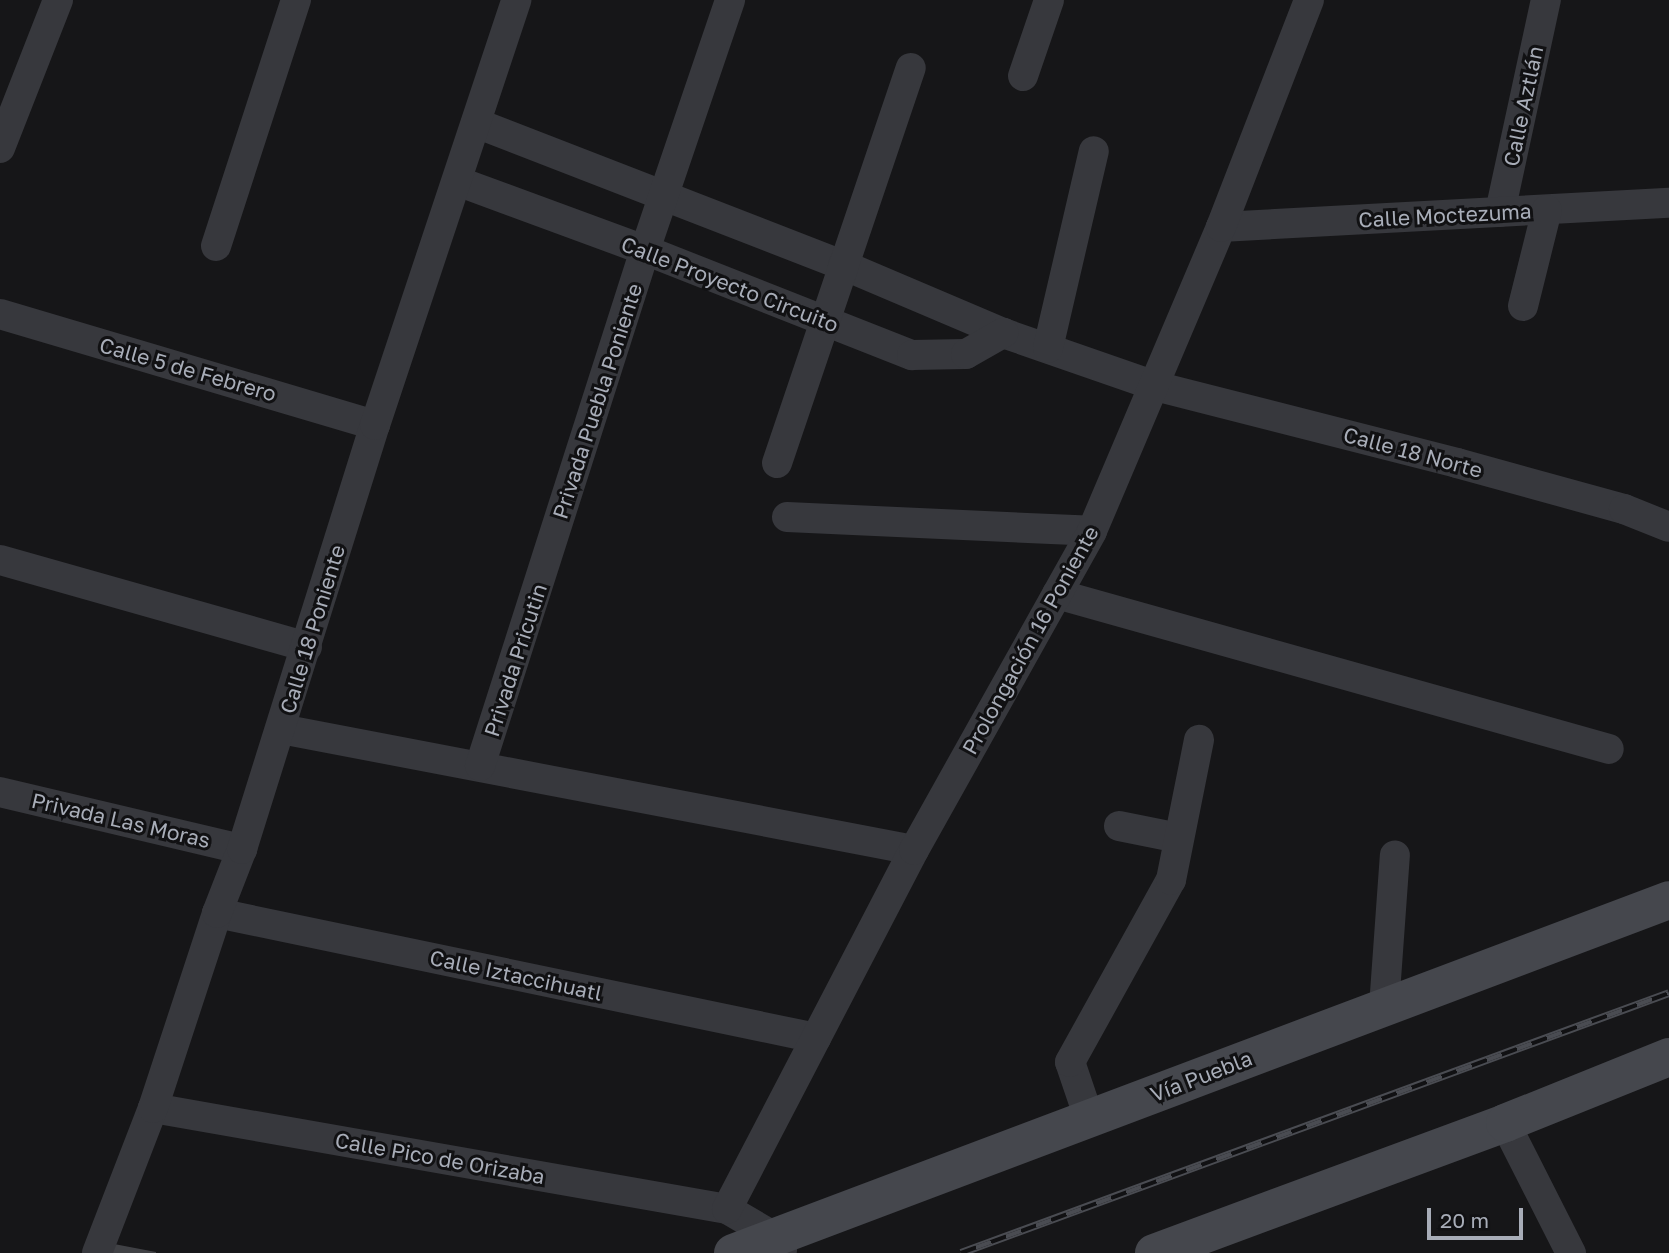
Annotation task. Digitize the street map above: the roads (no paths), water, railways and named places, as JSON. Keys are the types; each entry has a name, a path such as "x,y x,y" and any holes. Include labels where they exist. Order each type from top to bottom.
{"main road":[{"name":"Vía Puebla","path":"733,1253 779,1245 1089,1118 1669,900"},
{"path":"1154,1253 1505,1123 1669,1057"}],"street":[{"path":"0,148 58,0"},
{"path":"216,246 296,0"},
{"name":"Calle 18 Poniente","path":"97,1253 153,1108 217,913 242,849 375,425 516,0"},
{"name":"Privada Puebla Poniente","path":"549,553 645,250 730,0"},
{"path":"1023,76 1049,0"},
{"name":"Prolongación 16 Poniente","path":"727,1209 914,850 1091,531 1222,227 1309,0"},
{"name":"Calle Aztlán","path":"1500,212 1546,0"},
{"path":"777,463 911,68"},
{"path":"475,123 843,265 1003,333 1155,386"},
{"path":"1048,348 1094,151"},
{"name":"Calle Proyecto Circuito","path":"457,181 645,250 912,355 966,354 1003,333"},
{"name":"Calle Moctezuma","path":"1222,227 1669,203"},
{"path":"1523,306 1547,210"},
{"name":"Calle 5 de Febrero","path":"0,314 375,425"},
{"name":"Calle 18 Norte","path":"1155,386 1470,466 1623,509 1669,527"},
{"path":"787,517 1091,531"},
{"name":"Privada Pricutin","path":"480,766 549,553"},
{"path":"0,560 307,647"},
{"path":"1057,594 1609,749"},
{"path":"281,729 914,850"},
{"path":"1089,1118 1070,1062 1171,880 1199,740"},
{"name":"Privada Las Moras","path":"0,792 242,849"},
{"path":"1119,826 1179,838"},
{"path":"1384,1007 1395,855"},
{"name":"Calle Iztaccihuatl","path":"217,913 816,1038"},
{"name":"Calle Pico de Orizaba","path":"153,1108 727,1209"},
{"path":"1505,1123 1571,1253"},
{"path":"727,1209 779,1245"}],"railway":[{"path":"961,1253 1669,993"}]}
